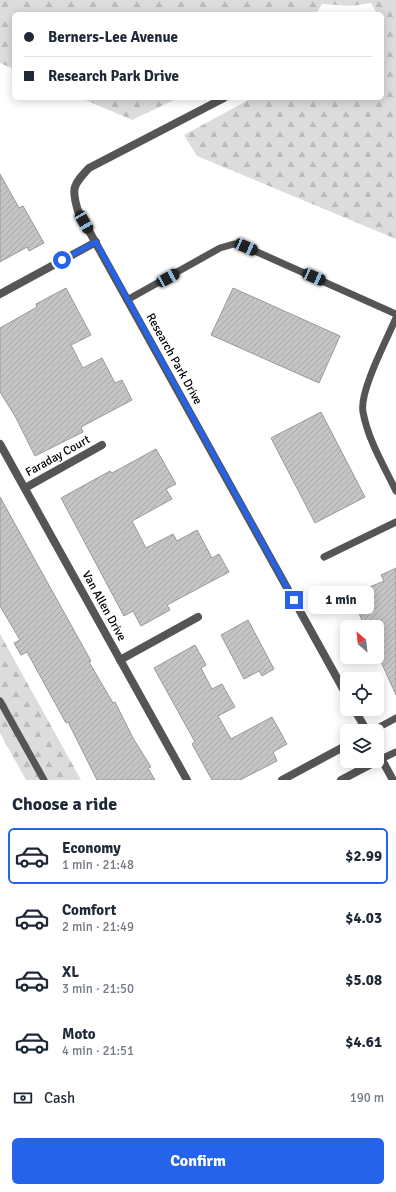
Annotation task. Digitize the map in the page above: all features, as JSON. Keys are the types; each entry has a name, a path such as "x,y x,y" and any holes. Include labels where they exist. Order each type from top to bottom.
{"street":[{"name":"Research Park Drive","path":"220,100 89,168 75,183 73,195 78,211 340,683"},
{"path":"0,294 96,242"},
{"name":"Van Allen Drive","path":"0,444 187,780"},
{"name":"Faraday Court","path":"25,488 102,445"},
{"path":"120,660 198,617"},
{"path":"282,780 340,749"},
{"path":"384,764 393,780"},
{"path":"341,780 364,768"}],"lane":[{"path":"127,300 220,248 234,244 246,247 396,314"},
{"path":"396,318 366,389 362,411 368,431 396,491"},
{"path":"324,557 396,522"},
{"path":"0,701 44,780"},
{"path":"384,724 396,718"},
{"path":"384,758 396,752"}],"green space":[{"path":"0,0 396,0 396,239 197,156 184,135 248,100 384,100 384,12 376,12 371,3 351,6 322,4 317,12 12,12 12,68 0,63"},
{"path":"86,100 174,100 132,120"},
{"path":"0,634 81,780 26,780 0,733"}],"building":[{"path":"0,174 19,208 23,206 44,243 29,251 27,247 0,262"},
{"path":"66,288 91,335 71,345 83,368 102,358 115,383 122,380 132,400 81,427 83,432 35,456 15,416 0,392 0,328 37,307 36,304"},
{"path":"233,288 340,336 319,383 211,335"},
{"path":"321,412 365,497 315,523 271,438"},
{"path":"156,449 176,484 166,489 172,499 132,521 146,548 173,534 177,541 197,530 212,558 219,554 229,572 167,605 170,610 141,626 133,611 124,616 61,498 110,471 112,473"},
{"path":"0,497 91,661 89,662 113,703 115,702 133,738 151,767 148,768 155,780 97,780 68,722 66,723 27,652 21,655 14,643 20,640 0,606"},
{"path":"396,568 396,695 382,664 384,664 384,620 362,620 351,595 384,581 381,575"},
{"path":"248,620 274,669 262,676 259,671 244,679 221,635"},
{"path":"195,645 206,665 201,668 212,689 222,684 235,707 218,716 231,739 272,717 287,744 273,752 277,761 240,780 212,780 192,744 195,742 154,668"}],"route":[{"path":"62,260 96,242 294,600"}]}
